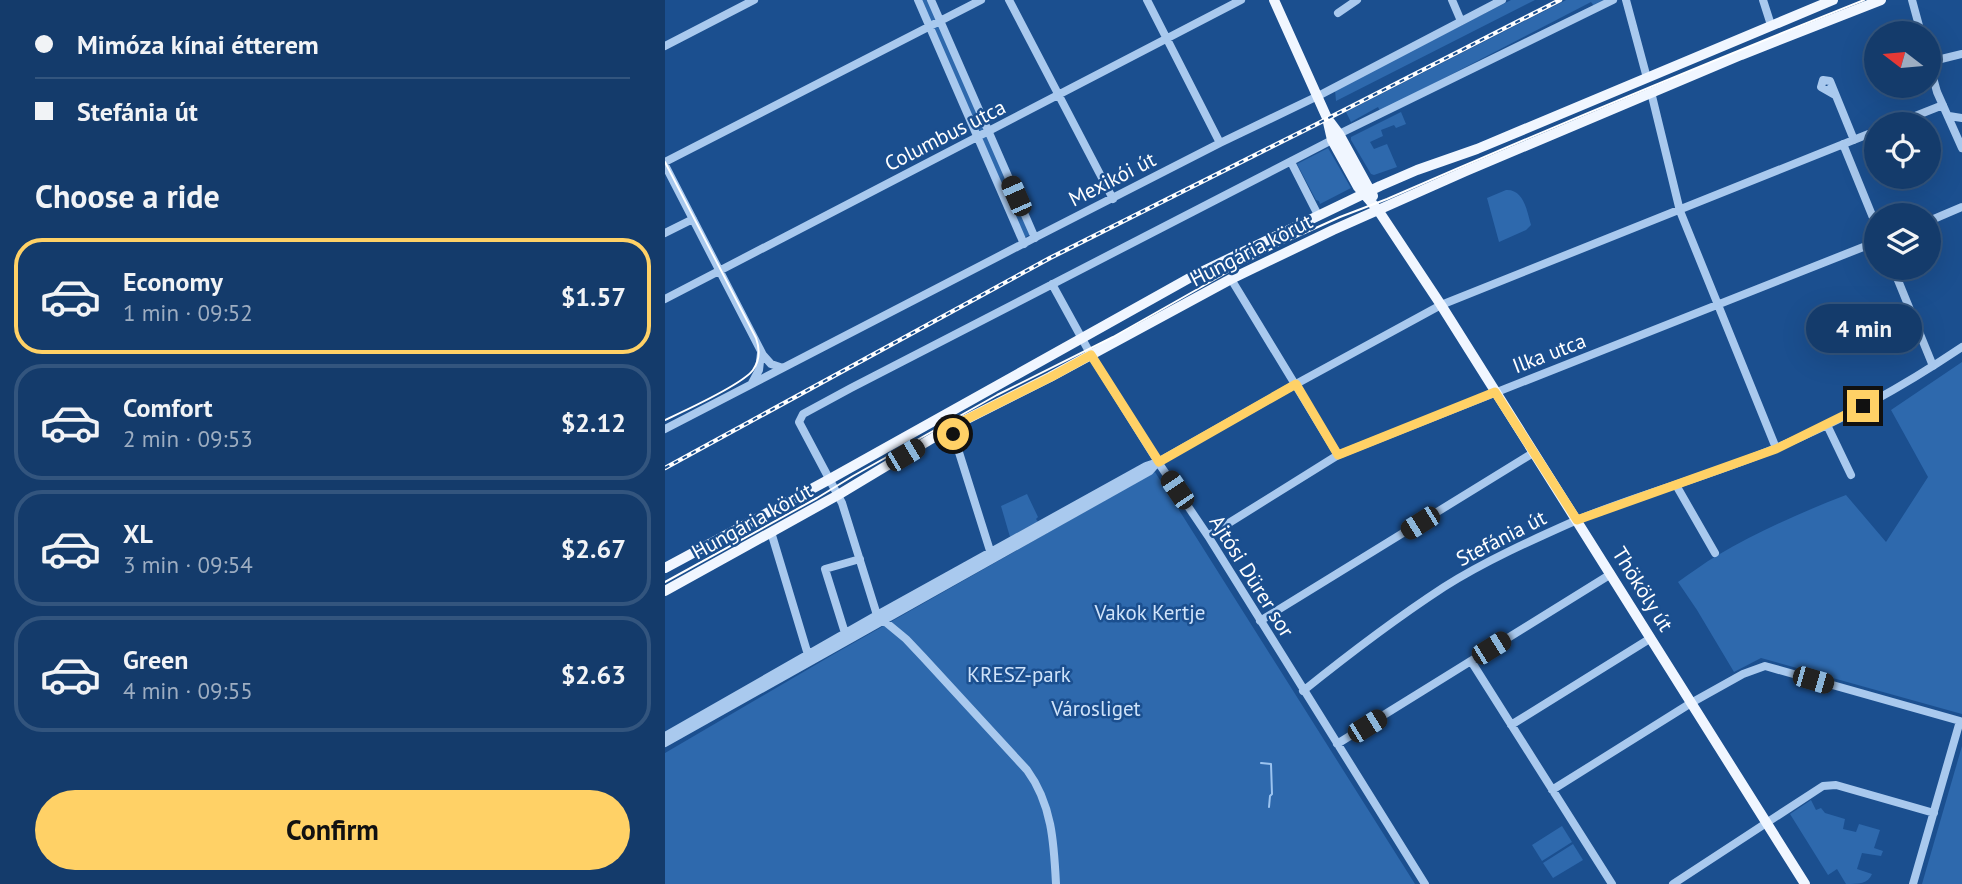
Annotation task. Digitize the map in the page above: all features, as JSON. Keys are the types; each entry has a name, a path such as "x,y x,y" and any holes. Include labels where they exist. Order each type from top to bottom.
{"main road":[{"name":"Thököly út","path":"1274,0 1336,137 1368,195 1441,305 1805,884"},
{"name":"Hungária körút","path":"665,568 1193,276 1318,215 1368,195 1417,170 1477,149 1833,0"},
{"name":"Hungária körút","path":"665,591 838,495 951,427 1051,377 1231,279 1333,230 1651,92 1881,0"},
{"path":"1333,230 1366,208 1368,195"}],"street":[{"path":"665,46 754,0"},
{"path":"918,0 1024,244"},
{"path":"931,0 1035,238"},
{"path":"783,368 771,364 761,350 665,164 981,0"},
{"path":"1009,0 1113,199"},
{"path":"1147,0 1220,143"},
{"name":"Columbus utca","path":"665,299 1241,0"},
{"path":"1338,13 1357,0"},
{"path":"1452,0 1461,21"},
{"name":"Mexikói út","path":"665,429 1502,0"},
{"path":"1056,884 1052,827 1044,801 1032,777 906,639 880,618 838,495 799,422 803,414 1336,137 1613,0"},
{"path":"1626,0 1647,78"},
{"path":"1763,0 1771,25"},
{"path":"1912,0 1917,21"},
{"path":"1941,59 1962,54"},
{"path":"1651,92 1680,211 1776,449"},
{"path":"1835,95 1854,140"},
{"path":"1940,98 1962,148"},
{"path":"1925,112 1943,105"},
{"path":"1949,116 1962,118"},
{"path":"665,736 1150,471 1159,462 1441,305 1864,136"},
{"path":"1843,144 1867,203"},
{"path":"1291,162 1318,215"},
{"path":"1941,216 1962,207"},
{"path":"665,233 693,219"},
{"name":"Ilka utca","path":"1208,536 1338,455 1864,247"},
{"path":"1231,279 1338,455"},
{"path":"1898,280 1932,362"},
{"name":"Ajtósi Dürer sor","path":"1052,284 1091,355 1208,536 1425,884"},
{"name":"Stefánia út","path":"1303,691 1373,635 1446,586 1501,556 1577,520 1776,449 1881,397 1932,362 1962,346"},
{"path":"751,385 759,370 761,350"},
{"path":"1827,425 1851,475"},
{"path":"951,427 991,556"},
{"path":"1260,621 1534,453"},
{"path":"1676,485 1715,553"},
{"path":"771,532 809,658"},
{"path":"845,633 825,569 860,559"},
{"path":"1337,744 1611,574"},
{"path":"665,743 809,658 845,633 880,618"},
{"path":"1511,725 1651,638"},
{"path":"1471,661 1612,884"},
{"path":"1552,790 1691,703 1743,674 1765,666 1960,721 1913,884"},
{"path":"1673,884 1815,790 1830,785 1934,813"}],"green space":[{"path":"921,0 928,0 1031,234 1024,238"},
{"path":"1511,0 1535,0 1336,101 1335,90"},
{"path":"1566,0 1605,0 1594,6 1591,2 1380,111 1378,107 1351,122 1346,112"},
{"path":"1401,112 1406,124 1381,130 1383,136 1370,142 1374,149 1387,144 1397,167 1371,174 1351,137"},
{"path":"1328,148 1351,188 1320,204 1297,164"},
{"path":"1506,190 1521,197 1531,225 1499,242 1487,198"},
{"path":"1962,362 1962,714 1761,658 1734,672 1678,582 1749,538 1846,495 1886,542 1928,477 1891,410"},
{"name":"Városliget","path":"1155,472 1415,884 665,884 665,753"},
{"path":"1027,494 1038,522 1010,537 1001,506"},
{"path":"1962,746 1962,884 1922,884"},
{"path":"1811,800 1816,810 1821,808 1825,813 1845,819 1843,829 1856,832 1859,824 1880,830 1874,848 1883,851 1881,856 1862,853 1857,869 1872,874 1868,880 1846,884 1837,869 1828,875 1790,814"},
{"path":"1562,826 1572,842 1542,861 1532,845"},
{"path":"1573,844 1583,860 1553,878 1543,863"}],"waterway":[{"path":"1261,763 1271,764 1272,794 1269,807"}],"tram line":[{"path":"665,582 997,395 1113,337 1287,241 1864,0"},
{"path":"665,162 756,338 759,350 755,366 747,376 665,420"}],"railway":[{"path":"665,468 1050,258 1560,0"}],"route":[{"path":"953,434 951,427 1091,355 1159,462 1296,384 1338,455 1495,392 1577,520 1776,449 1863,406"}],"park label":[{"name":"Vakok Kertje","path":"1150,612"},
{"name":"KRESZ-park","path":"1019,674"}]}
